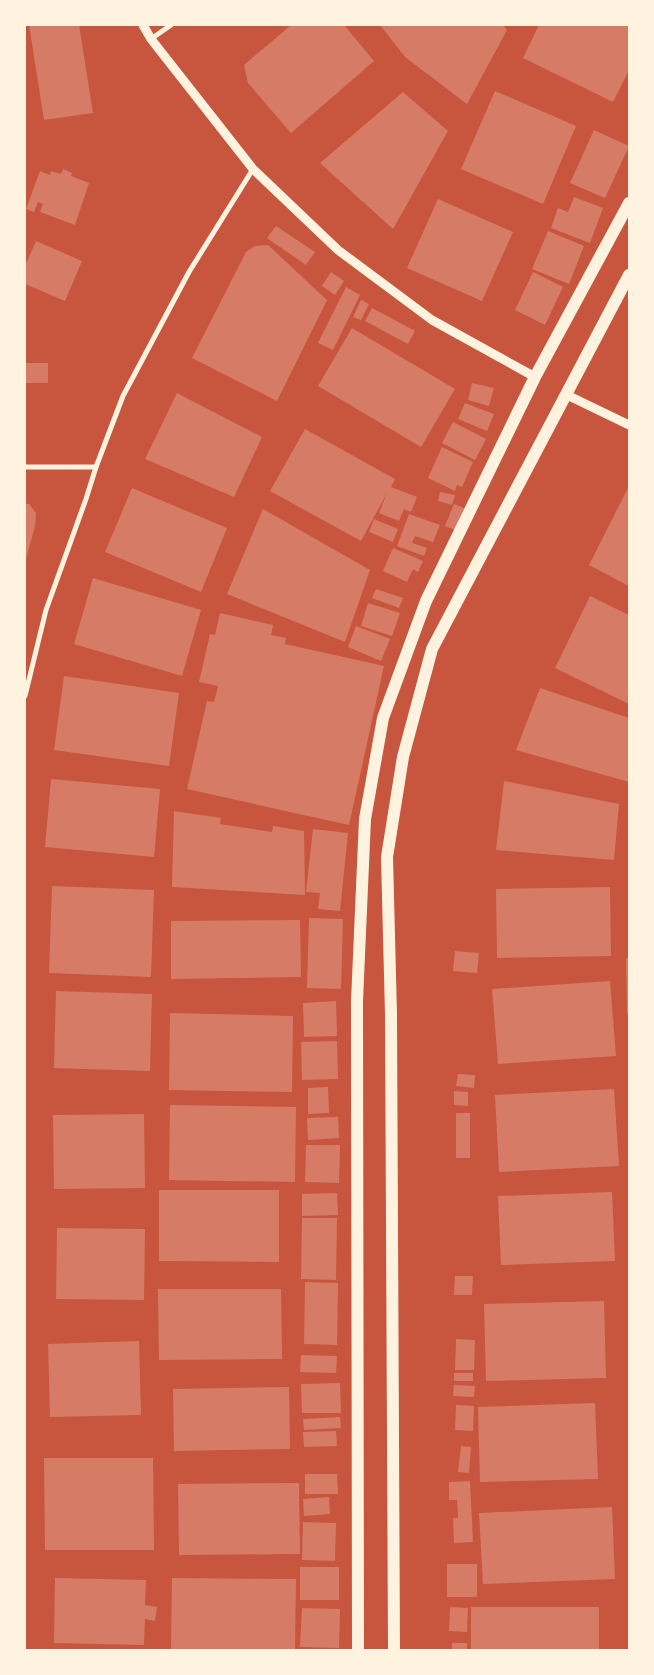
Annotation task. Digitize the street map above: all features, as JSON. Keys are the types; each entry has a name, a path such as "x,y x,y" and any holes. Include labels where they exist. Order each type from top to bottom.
{"main road":[{"path":"358,1650 358,1001 365,819 383,718 426,601 534,377 629,203"},
{"path":"394,1650 391,1025 387,857 403,757 432,650 629,275"}],"street":[{"path":"143,25 151,39 253,169 338,250 424,314 534,377"},
{"path":"151,39 171,25"},
{"path":"25,696 46,610 96,467 128,388 190,272 253,169"},
{"path":"567,395 629,425"},
{"path":"25,467 96,467"}],"building":[{"path":"29,25 79,25 93,113 44,120"},
{"path":"291,25 344,25 374,61 291,133 248,83 244,65"},
{"path":"380,25 503,25 507,30 467,104 405,57"},
{"path":"539,25 629,25 629,70 613,102 523,58"},
{"path":"495,91 576,126 543,204 461,169"},
{"path":"403,92 448,131 393,229 320,163"},
{"path":"594,130 629,146 605,198 570,183"},
{"path":"63,169 72,173 71,176 89,183 75,225 40,212 43,204 38,202 34,212 26,209 40,171 50,175 51,171 61,174"},
{"path":"574,197 603,208 590,243 551,228 558,208 568,212"},
{"path":"438,199 513,232 482,301 407,268"},
{"path":"276,226 315,252 306,265 267,238"},
{"path":"548,231 584,246 569,284 532,269"},
{"path":"36,241 82,261 65,301 25,284 25,266"},
{"path":"268,245 327,300 277,401 192,358 246,252 255,246"},
{"path":"331,272 344,281 335,295 322,286"},
{"path":"533,272 563,287 545,325 515,310"},
{"path":"346,287 360,295 333,350 318,343"},
{"path":"361,300 369,304 361,320 353,317"},
{"path":"372,308 415,331 408,344 365,321"},
{"path":"352,328 455,389 421,447 318,386"},
{"path":"25,363 48,363 48,383 25,383"},
{"path":"472,383 494,388 489,406 468,400"},
{"path":"177,393 262,437 234,497 145,459"},
{"path":"465,403 494,414 487,431 458,419"},
{"path":"453,422 486,439 475,460 442,443"},
{"path":"305,429 395,479 391,487 417,497 411,512 404,509 399,521 379,513 387,493 361,541 270,491"},
{"path":"442,447 473,462 462,487 457,485 455,491 428,478"},
{"path":"629,486 629,586 589,565"},
{"path":"132,488 227,528 201,592 105,552"},
{"path":"440,492 455,495 452,505 438,501"},
{"path":"25,504 29,504 36,513 35,526 26,559"},
{"path":"454,504 464,508 455,530 445,526"},
{"path":"263,509 370,570 345,642 227,594"},
{"path":"409,514 440,525 433,542 415,536 412,543 427,548 424,556 397,546"},
{"path":"374,519 398,529 393,542 369,532"},
{"path":"393,548 423,561 418,572 413,569 407,582 383,571"},
{"path":"93,578 201,610 182,676 74,644"},
{"path":"376,589 403,598 399,608 372,598"},
{"path":"590,596 629,615 629,704 555,668"},
{"path":"368,603 400,613 392,636 361,626"},
{"path":"220,613 273,625 271,635 286,638 285,644 384,666 349,825 187,789 207,701 214,702 218,686 199,682 210,634 215,635"},
{"path":"356,626 390,639 381,661 348,647"},
{"path":"64,676 179,693 169,766 54,750"},
{"path":"540,688 629,718 629,782 516,750"},
{"path":"51,779 160,789 154,857 45,847"},
{"path":"504,781 619,804 614,860 496,850"},
{"path":"174,811 221,818 220,824 272,832 273,826 304,831 305,895 172,887"},
{"path":"313,829 348,833 340,911 318,909 320,893 306,892"},
{"path":"52,886 154,890 151,977 49,973"},
{"path":"610,887 611,956 497,958 496,889"},
{"path":"309,918 343,919 341,989 307,988"},
{"path":"300,920 301,977 171,979 171,921"},
{"path":"455,951 479,953 477,973 453,971"},
{"path":"626,958 629,958 629,1014 627,1014"},
{"path":"610,981 616,1056 498,1064 492,989"},
{"path":"56,991 152,994 150,1071 54,1068"},
{"path":"336,1001 337,1036 304,1037 303,1003"},
{"path":"170,1013 293,1016 292,1092 169,1090"},
{"path":"337,1041 338,1079 302,1080 301,1042"},
{"path":"458,1074 475,1075 474,1088 456,1086"},
{"path":"328,1087 329,1113 308,1114 308,1088"},
{"path":"614,1089 619,1166 499,1172 495,1095"},
{"path":"454,1091 468,1092 468,1106 454,1105"},
{"path":"170,1105 296,1107 295,1182 169,1180"},
{"path":"456,1113 470,1113 470,1158 456,1158"},
{"path":"144,1114 145,1188 54,1189 53,1115"},
{"path":"338,1117 339,1138 308,1140 307,1118"},
{"path":"306,1145 340,1145 339,1183 305,1182"},
{"path":"159,1190 279,1190 279,1262 159,1261"},
{"path":"612,1192 615,1261 501,1265 498,1196"},
{"path":"337,1193 338,1215 302,1216 302,1194"},
{"path":"302,1218 337,1218 336,1280 301,1279"},
{"path":"57,1228 145,1229 144,1300 56,1299"},
{"path":"455,1276 473,1276 472,1295 454,1295"},
{"path":"305,1282 338,1283 337,1345 304,1344"},
{"path":"158,1289 281,1289 282,1359 159,1360"},
{"path":"604,1301 606,1378 486,1381 484,1304"},
{"path":"456,1339 475,1340 474,1370 455,1370"},
{"path":"139,1341 141,1415 50,1417 48,1344"},
{"path":"301,1355 337,1356 336,1373 300,1372"},
{"path":"454,1373 473,1373 473,1381 454,1381"},
{"path":"340,1383 341,1413 302,1413 301,1384"},
{"path":"454,1385 475,1386 474,1397 453,1396"},
{"path":"289,1387 290,1449 174,1451 173,1389"},
{"path":"595,1403 598,1479 480,1482 478,1407"},
{"path":"456,1405 474,1406 473,1431 455,1430"},
{"path":"340,1417 341,1428 304,1430 303,1419"},
{"path":"336,1431 337,1446 304,1447 303,1432"},
{"path":"461,1446 471,1447 469,1473 458,1472"},
{"path":"44,1458 153,1458 154,1550 45,1550"},
{"path":"305,1474 337,1474 338,1494 305,1494"},
{"path":"470,1481 473,1542 454,1543 453,1518 458,1518 457,1500 449,1500 449,1482"},
{"path":"299,1483 300,1554 179,1555 178,1484"},
{"path":"329,1497 330,1514 304,1516 303,1499"},
{"path":"612,1507 615,1579 483,1584 479,1513"},
{"path":"303,1522 336,1523 335,1561 302,1560"},
{"path":"447,1564 477,1564 477,1597 447,1597"},
{"path":"300,1567 339,1567 339,1600 300,1600"},
{"path":"55,1578 146,1580 145,1605 157,1607 155,1621 145,1619 144,1645 54,1643"},
{"path":"172,1578 296,1579 295,1650 171,1649"},
{"path":"450,1607 468,1608 467,1632 449,1631"},
{"path":"471,1607 599,1607 599,1650 471,1650"},
{"path":"302,1608 340,1609 339,1648 300,1647"},
{"path":"452,1643 467,1643 467,1650 452,1650"}]}
